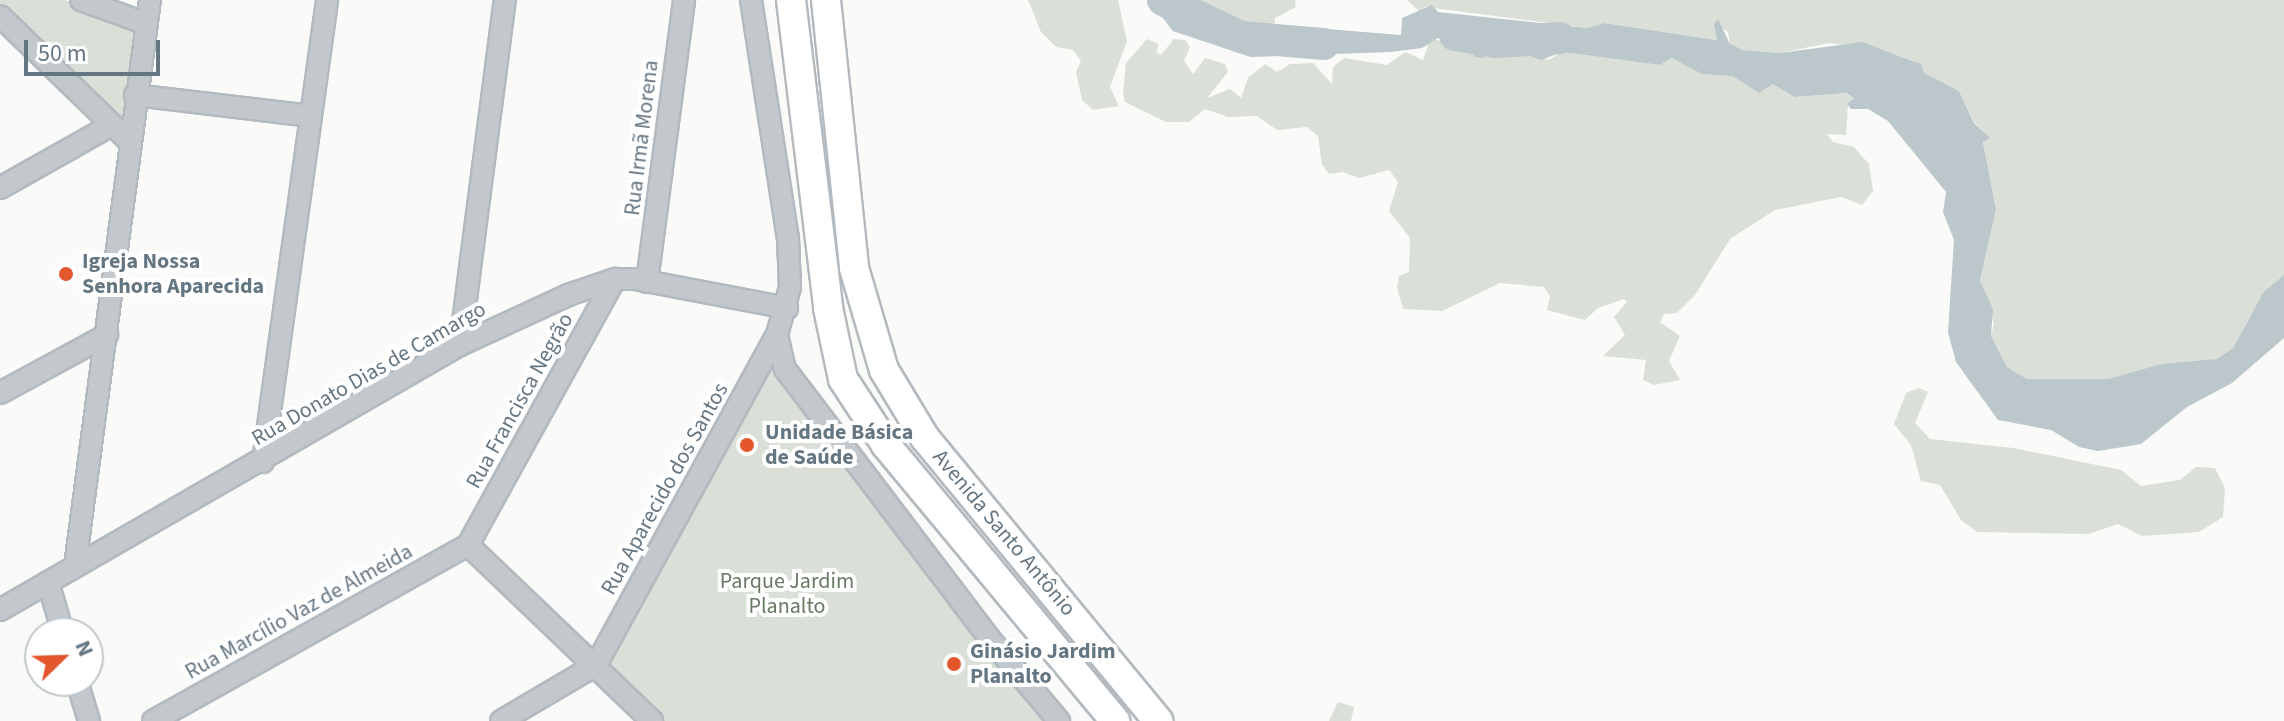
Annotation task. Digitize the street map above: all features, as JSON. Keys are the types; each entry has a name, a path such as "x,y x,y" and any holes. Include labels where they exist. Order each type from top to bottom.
{"street":[{"path":"81,0 147,24"},
{"path":"75,566 107,335 128,140 150,0"},
{"path":"263,462 327,0"},
{"path":"460,345 505,0"},
{"name":"Rua Irmã Morena","path":"647,282 684,0"},
{"name":"Rua Aparecido dos Santos","path":"596,665 777,335 787,308 788,238 751,0"},
{"name":"Avenida Santo Antônio","path":"791,0 828,308 843,379 886,445 1115,721"},
{"name":"Avenida Santo Antônio","path":"826,0 854,268 884,370 925,438 1158,721"},
{"path":"0,16 110,126 128,140"},
{"path":"135,95 310,116"},
{"path":"0,188 110,126"},
{"name":"Rua Donato Dias de Camargo","path":"0,610 263,462 460,345 615,279 787,308"},
{"name":"Rua Francisca Negrão","path":"468,545 615,279"},
{"path":"0,393 107,335"},
{"path":"777,335 790,379 989,638 1059,721"},
{"path":"468,545 652,721"},
{"name":"Rua Marcílio Vaz de Almeida","path":"153,721 468,545"},
{"path":"48,582 58,617"},
{"path":"501,721 596,665"},
{"path":"82,697 89,721"}],"green space":[{"path":"0,0 65,0 137,31 121,134 0,11"},
{"path":"1028,0 1118,0 1127,41 1110,87 1119,106 1093,110 1082,100 1076,72 1081,61 1073,50 1056,47 1041,32"},
{"path":"1149,0 1295,0 1296,7 1275,18 1274,42 1251,57 1173,31"},
{"path":"1407,0 2284,0 2284,275 2250,316 2233,348 2217,359 2108,379 2027,379 2007,367 1991,336 1994,323 1980,281 1996,209 1983,141 1990,139 1974,122 1959,91 1923,73 1914,61 1884,50 1829,43 1780,53 1743,50 1730,45 1728,32 1714,24 1718,40 1604,23 1587,28 1425,7 1420,12"},
{"path":"1507,34 1548,60 1562,52 1660,65 1672,58 1711,75 1720,71 1759,93 1773,84 1780,84 1795,97 1845,93 1854,98 1848,104 1846,135 1827,134 1833,142 1854,147 1869,164 1873,191 1862,205 1841,197 1775,210 1730,239 1695,295 1677,313 1664,314 1660,322 1680,336 1669,361 1680,380 1654,385 1643,380 1646,360 1603,356 1625,335 1614,317 1627,302 1624,299 1598,308 1585,320 1547,310 1550,296 1544,287 1500,283 1442,311 1403,309 1397,287 1399,276 1409,272 1410,238 1389,211 1398,182 1389,170 1359,178 1343,172 1329,174 1322,165 1318,136 1307,127 1277,130 1257,116 1228,117 1205,109 1189,122 1166,122 1125,102 1123,93 1126,63 1147,39 1159,44 1156,52 1161,55 1174,39 1185,40 1190,47 1184,61 1193,74 1205,58 1225,64 1228,72 1207,98 1230,89 1241,98 1248,78 1265,64 1277,72 1290,64 1313,63 1332,84 1333,67 1344,58 1387,65 1405,52 1423,60 1430,39 1492,48"},
{"name":"Parque Jardim Planalto","path":"773,351 1053,721 659,721 601,665"},
{"path":"1919,388 1928,392 1915,423 1930,439 2013,448 2121,470 2141,486 2180,480 2196,467 2215,468 2225,488 2223,517 2199,532 2142,536 2118,524 2089,534 1977,532 1961,520 1940,485 1921,481 1911,445 1894,424 1906,393"},
{"path":"1338,702 1354,707 1351,721 1329,721"}],"shaded area":[{"path":"1149,0 1200,0 1241,37 1285,44 1296,41 1302,27 1401,35 1402,18 1432,5 1438,12 1587,28 1604,23 1717,40 1714,24 1718,19 1730,44 1743,50 1780,53 1862,42 1921,64 1924,73 1959,91 1974,123 1990,138 1983,142 1996,209 1980,281 1993,309 1991,336 2007,367 2027,379 2108,379 2162,364 2217,359 2233,348 2263,293 2284,275 2284,338 2232,383 2187,407 2141,444 2098,451 2079,447 2051,430 1998,420 1956,362 1948,332 1954,240 1943,212 1946,192 1888,121 1868,109 1851,109 1847,104 1854,98 1846,93 1795,97 1773,84 1759,93 1732,76 1702,74 1672,58 1660,65 1562,52 1541,60 1519,52 1513,35 1507,34 1483,58 1475,57 1470,45 1438,38 1422,48 1391,52 1251,57 1173,31"}],"waterway":[{"path":"1163,0 1241,37 1324,44"},
{"path":"1455,35 1496,42 1560,38"}],"place":[{"name":"Igreja Nossa Senhora Aparecida","path":"66,274"},
{"name":"Unidade Básica de Saúde","path":"747,445"},
{"name":"Ginásio Jardim Planalto","path":"954,664"}]}
